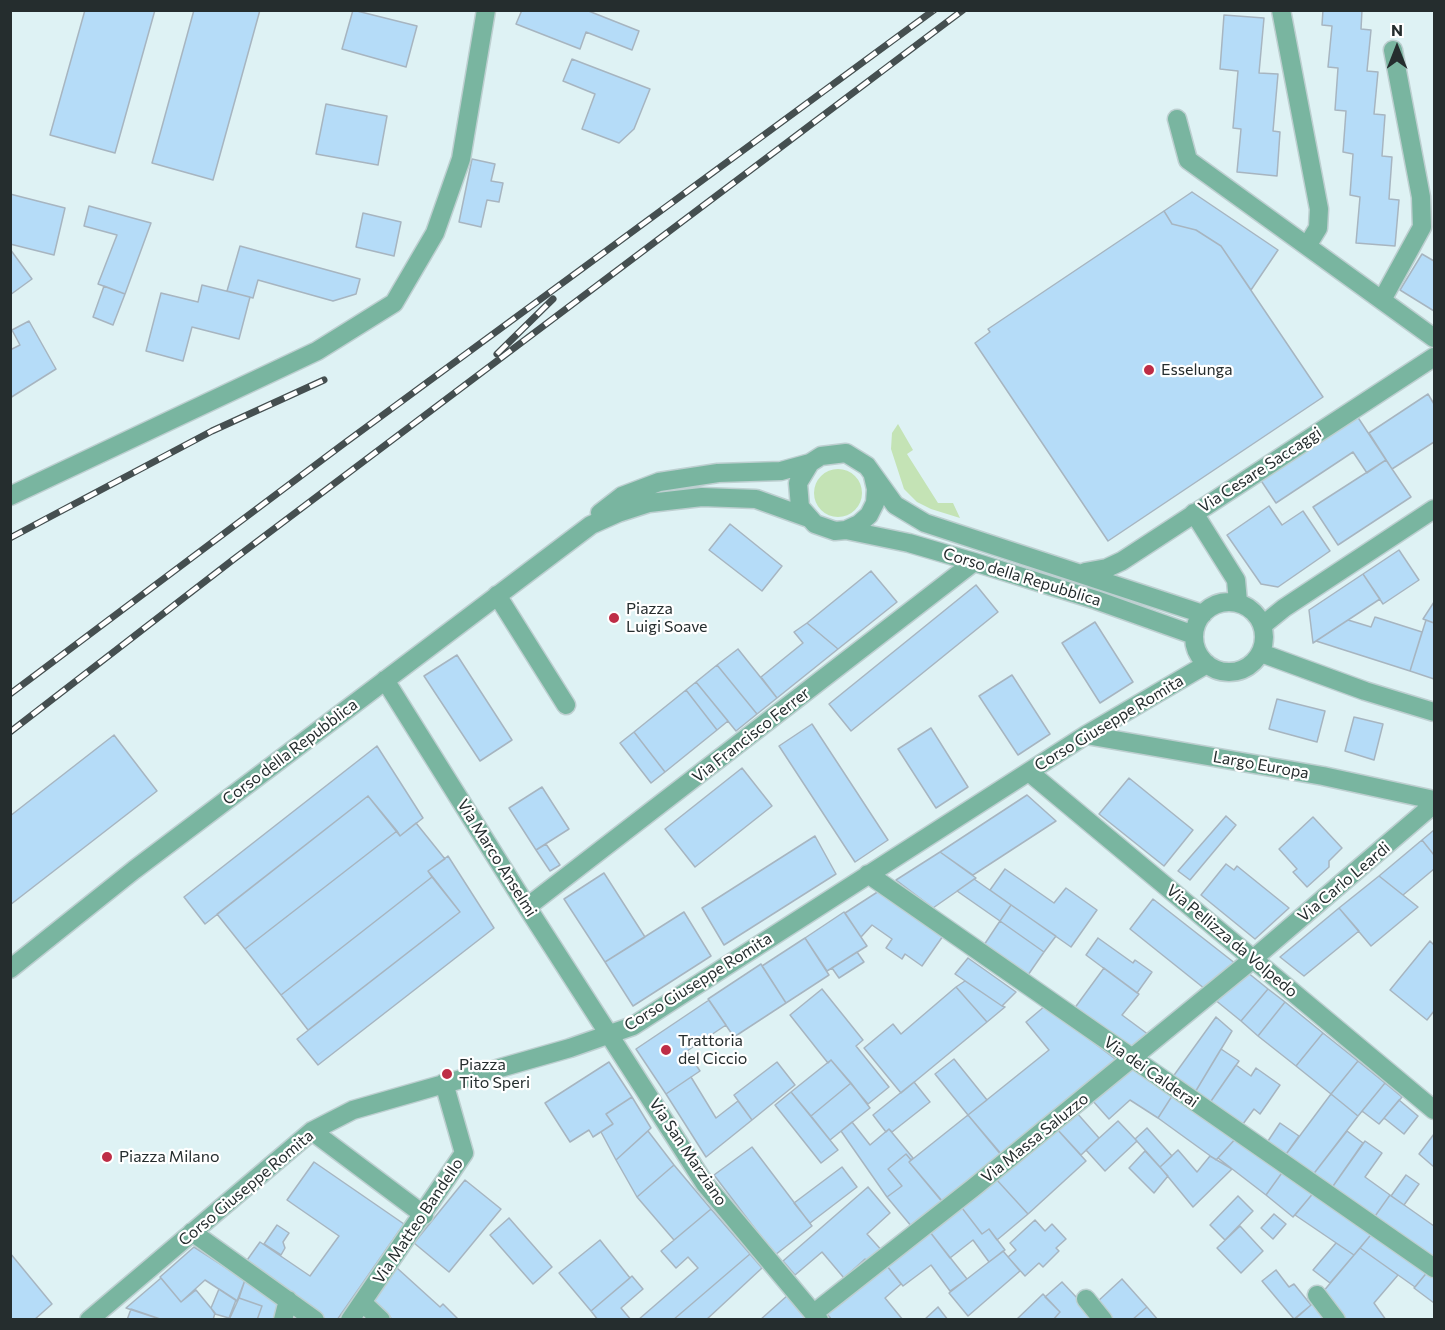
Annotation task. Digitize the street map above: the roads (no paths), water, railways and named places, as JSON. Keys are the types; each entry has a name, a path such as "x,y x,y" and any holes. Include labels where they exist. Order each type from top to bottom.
{"street":[{"path":"10,496 317,351 394,303 435,233 462,159 486,10"},
{"path":"1281,10 1319,209 1318,228 1307,246"},
{"path":"1382,300 1422,227 1422,197 1393,50"},
{"path":"1177,118 1188,160 1434,338"},
{"name":"Via Cesare Saccaggi","path":"1081,573 1107,568 1122,561 1434,357"},
{"path":"846,453 867,466 873,476 876,489 875,503 869,515 859,524 846,530 825,529 807,517 800,507 798,483 810,463 821,456 846,453"},
{"name":"Corso della Repubblica","path":"10,969 134,870 572,538 622,496 643,487 698,475 781,471 810,463"},
{"name":"Corso della Repubblica","path":"873,476 895,504 925,523 1203,614"},
{"name":"Corso della Repubblica","path":"572,538 618,513 665,500 716,497 756,499 807,517"},
{"path":"1263,625 1284,608 1434,509"},
{"path":"1194,513 1236,580 1238,602"},
{"name":"Corso della Repubblica","path":"846,530 909,543 974,562 1096,600 1194,635"},
{"name":"Via Francisco Ferrer","path":"527,908 974,562"},
{"path":"497,595 566,705"},
{"path":"1238,602 1257,615 1263,625 1264,644 1261,653 1246,668 1226,672 1207,664 1199,656 1194,635 1203,614 1219,603 1238,602"},
{"path":"1261,653 1365,691 1434,712"},
{"name":"Corso Giuseppe Romita","path":"89,1320 312,1131 353,1110 611,1035 633,1026 1086,735 1207,664"},
{"name":"Via Marco Anselmi","path":"385,680 527,908 611,1035"},
{"name":"Largo Europa","path":"1086,735 1323,776 1434,802"},
{"name":"Via Pellizza da Volpedo","path":"1029,772 1434,1110"},
{"name":"Via Carlo Leardi","path":"1253,959 1434,802"},
{"name":"Via dei Calderai","path":"868,874 1434,1268"},
{"name":"Via Massa Saluzzo","path":"816,1316 1253,959"},
{"name":"Via San Marziano","path":"611,1035 705,1184 816,1316"},
{"name":"Via Matteo Bandello","path":"350,1320 424,1215 464,1153 444,1083"},
{"path":"312,1131 424,1215"},
{"path":"192,1232 315,1320"},
{"path":"1317,1295 1336,1320"},
{"path":"1086,1299 1103,1320"},
{"path":"283,1320 288,1300"},
{"path":"363,1303 381,1320"}],"railway":[{"path":"10,694 342,445 934,10"},
{"path":"10,732 234,559 963,10"},
{"path":"497,354 553,299"},
{"path":"10,538 212,431 324,380"}],"place":[{"name":"Esselunga","path":"1149,370"},
{"name":"Piazza Luigi Soave","path":"614,618"},
{"name":"Trattoria del Ciccio","path":"666,1050"},
{"name":"Piazza Tito Speri","path":"447,1074"},
{"name":"Piazza Milano","path":"107,1157"}]}
